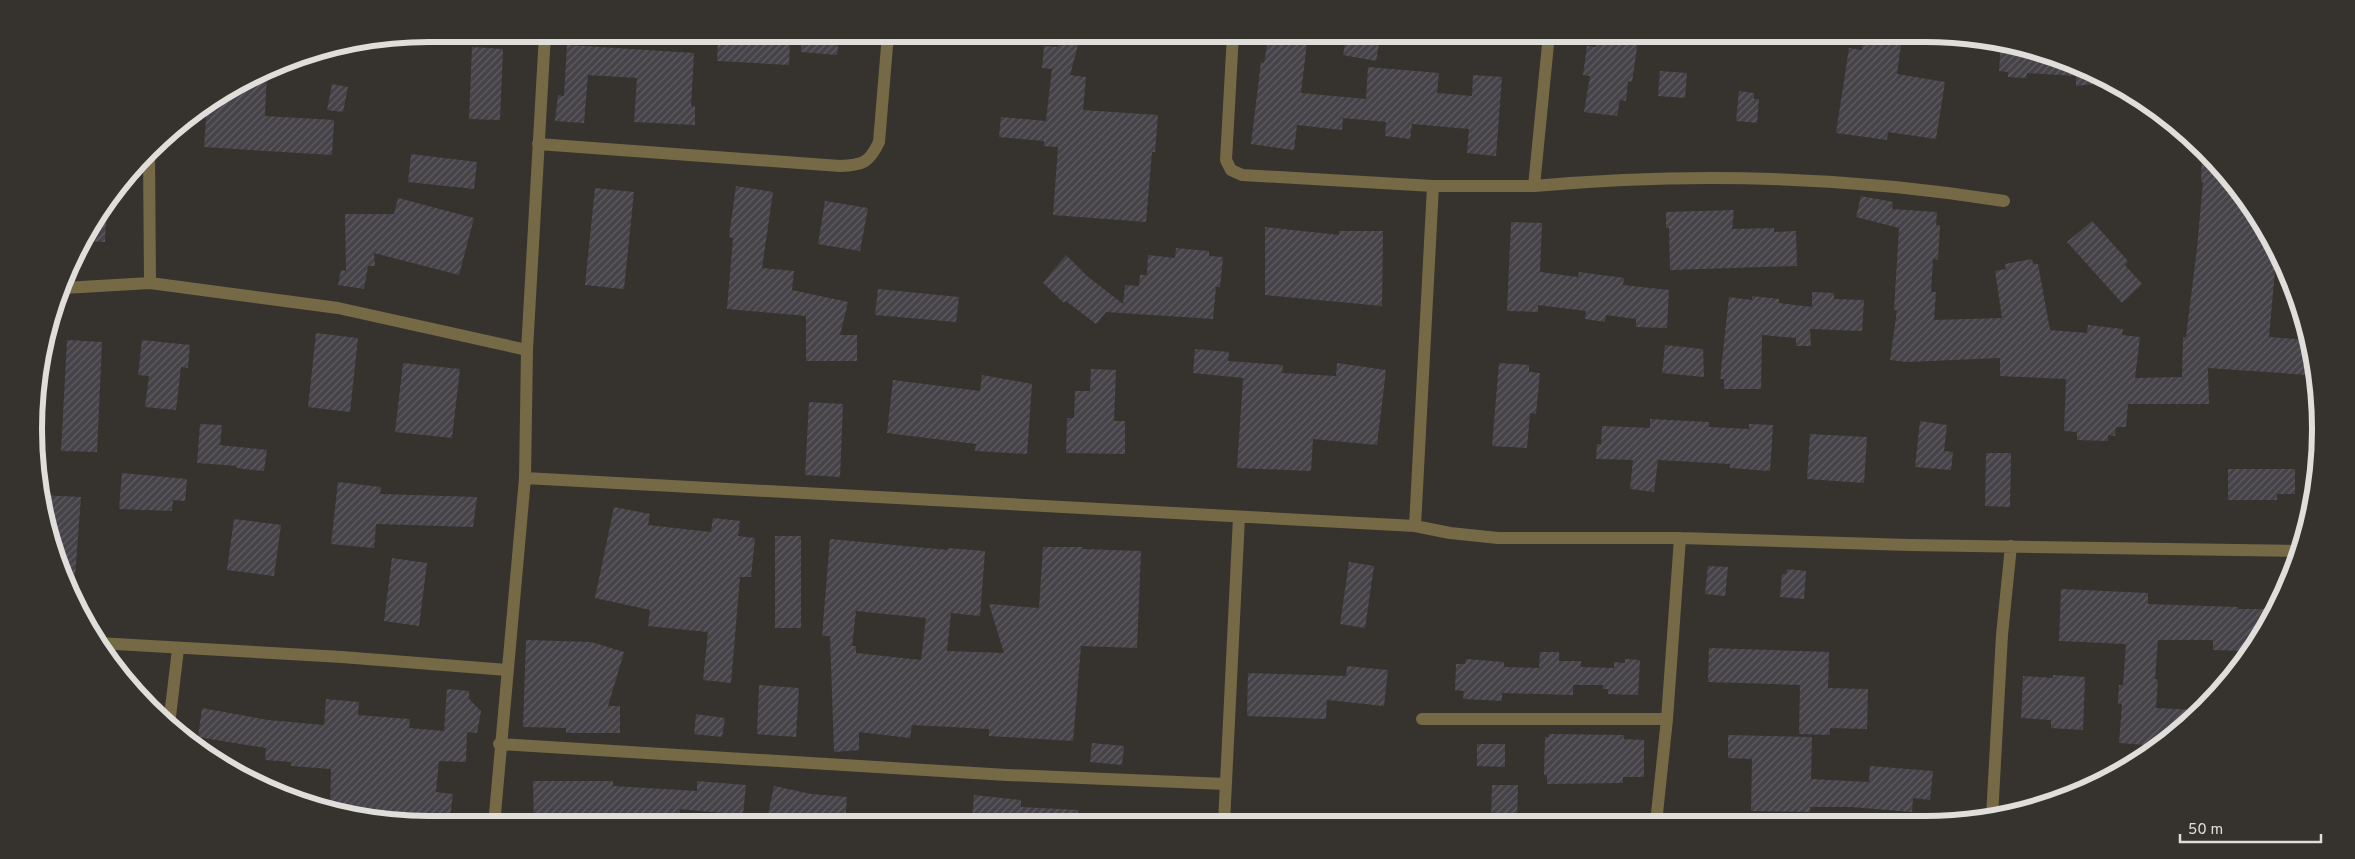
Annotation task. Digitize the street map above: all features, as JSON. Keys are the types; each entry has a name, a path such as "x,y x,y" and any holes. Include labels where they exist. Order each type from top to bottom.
{"street":[{"path":"495,816 525,478 526,350 544,42"},
{"path":"538,144 840,166 858,165 871,158 879,142 887,42"},
{"path":"1233,42 1226,160 1231,170 1242,174 1433,186 1534,186 1612,179 1696,177 1845,182 1927,189 2004,201"},
{"path":"1534,186 1548,42"},
{"path":"149,163 150,283"},
{"path":"1415,526 1433,186"},
{"path":"69,288 150,283 338,308 526,350"},
{"path":"525,478 1415,526 1450,533 1498,538 1680,538 2293,551"},
{"path":"1224,816 1239,517"},
{"path":"1657,816 1667,719 1680,538"},
{"path":"1992,810 2002,635 2011,546"},
{"path":"107,644 342,657 507,670"},
{"path":"170,716 178,649"},
{"path":"1422,719 1667,719"},
{"path":"500,744 1007,775 1226,784"}],"building":[{"path":"718,42 790,43 789,65 717,61"},
{"path":"802,42 838,42 837,55 801,52"},
{"path":"1060,42 1078,45 1070,75 1086,77 1083,110 1158,115 1155,152 1152,152 1146,222 1053,215 1058,147 1044,146 1044,141 999,137 1001,117 1046,121 1052,69 1042,68 1044,46 1058,47"},
{"path":"1268,42 1307,42 1301,93 1366,99 1368,67 1439,73 1437,93 1472,96 1473,75 1502,77 1496,156 1467,153 1469,129 1412,124 1410,139 1385,136 1386,122 1343,118 1342,130 1297,125 1294,150 1251,144 1261,62 1264,63"},
{"path":"1345,42 1379,44 1376,61 1343,55"},
{"path":"1597,42 1638,42 1632,82 1628,81 1626,101 1620,100 1617,116 1584,112 1590,76 1583,75 1587,46 1596,47"},
{"path":"1863,42 1901,42 1897,74 1945,82 1936,139 1888,132 1887,140 1836,133 1849,48 1862,50"},
{"path":"567,45 694,53 691,106 695,106 695,125 634,122 637,78 588,75 584,123 555,121 558,95 564,96"},
{"path":"472,47 503,49 500,120 469,119"},
{"path":"2001,50 2050,63 2100,83 2076,86 2076,76 2027,73 2026,78 2008,77 2008,72 1999,71"},
{"path":"1660,71 1687,73 1685,98 1658,96"},
{"path":"267,78 265,116 334,120 332,155 204,147 207,113 236,94"},
{"path":"332,84 348,87 343,112 327,110"},
{"path":"1739,91 1754,93 1754,99 1759,99 1757,123 1736,121"},
{"path":"411,154 477,162 474,189 408,182"},
{"path":"2202,159 2233,194 2233,197 2235,197 2261,236 2278,270 2275,270 2269,337 2302,339 2308,375 2208,368 2209,404 2128,404 2126,427 2116,427 2115,436 2108,435 2108,441 2077,440 2077,432 2064,431 2066,379 2000,376 2000,358 1906,362 1890,360 1897,310 1894,310 1899,228 1856,217 1861,196 1893,202 1892,209 1937,212 1936,225 1940,225 1938,260 1933,259 1931,292 1936,292 1934,320 2002,318 1995,271 2006,269 2005,264 2032,259 2033,264 2038,264 2050,330 2087,333 2088,325 2123,329 2122,335 2140,337 2135,378 2182,377 2183,337 2186,337 2197,248 2203,182 2201,182"},
{"path":"736,186 773,192 762,268 794,271 792,290 848,302 840,335 857,335 857,361 806,361 806,316 727,309 733,238 729,237"},
{"path":"595,188 634,192 624,289 585,285"},
{"path":"398,198 474,218 459,275 374,253 375,266 368,266 364,289 338,285 341,270 346,271 345,214 394,214"},
{"path":"825,201 868,208 860,251 818,244"},
{"path":"1734,210 1732,229 1774,228 1774,232 1796,231 1797,266 1670,270 1669,228 1666,228 1666,212"},
{"path":"106,217 105,242 91,241"},
{"path":"2092,221 2128,261 2125,265 2142,284 2122,303 2067,242"},
{"path":"1511,222 1542,223 1540,272 1578,277 1579,272 1624,278 1623,285 1669,290 1667,328 1636,327 1636,319 1606,315 1605,322 1585,319 1586,311 1538,305 1538,312 1507,311"},
{"path":"1265,227 1339,235 1339,231 1383,231 1382,306 1265,295"},
{"path":"1176,248 1209,251 1209,256 1223,257 1220,287 1216,287 1213,319 1106,312 1096,324 1066,301 1064,303 1043,283 1066,255 1087,276 1123,304 1125,285 1139,286 1140,275 1147,275 1148,255 1175,258"},
{"path":"878,289 959,297 956,322 875,315"},
{"path":"1812,292 1834,293 1834,299 1864,300 1862,331 1810,329 1811,346 1796,346 1796,338 1762,335 1761,389 1724,389 1724,379 1720,379 1729,297 1752,300 1752,296 1779,299 1779,303 1812,307"},
{"path":"316,333 358,338 350,412 308,407"},
{"path":"67,340 102,342 97,452 61,451"},
{"path":"142,340 190,345 188,368 181,367 176,410 145,407 149,376 138,375"},
{"path":"1665,345 1703,349 1704,377 1662,373"},
{"path":"1195,349 1229,352 1228,361 1283,365 1282,373 1336,376 1337,363 1386,370 1377,445 1313,439 1311,471 1237,468 1243,378 1193,373"},
{"path":"403,363 460,369 452,438 395,432"},
{"path":"1499,363 1529,365 1529,372 1540,373 1536,414 1530,413 1527,448 1492,446"},
{"path":"1091,369 1116,370 1114,421 1125,421 1125,454 1066,453 1067,418 1074,418 1075,391 1090,391"},
{"path":"982,375 1032,384 1027,454 975,451 976,444 887,433 893,380 980,391"},
{"path":"809,402 843,404 840,477 805,475"},
{"path":"1650,419 1709,422 1709,427 1749,429 1749,424 1773,425 1770,471 1730,468 1730,464 1658,460 1654,492 1630,489 1633,460 1596,459 1597,444 1601,444 1602,426 1650,428"},
{"path":"1920,421 1947,425 1944,451 1953,452 1951,470 1915,467"},
{"path":"200,424 222,425 220,445 267,450 264,471 236,468 237,466 197,463"},
{"path":"1810,434 1867,437 1864,483 1807,479"},
{"path":"1986,453 2011,453 2010,507 1985,506"},
{"path":"2228,469 2295,469 2295,494 2277,494 2277,500 2228,500"},
{"path":"122,473 187,479 185,501 173,500 172,511 119,509"},
{"path":"338,482 381,487 380,494 477,497 473,527 376,524 374,548 331,544"},
{"path":"48,495 81,497 74,584 63,554"},
{"path":"614,507 650,514 648,525 711,532 713,518 740,521 738,536 755,538 751,577 740,577 731,683 703,680 708,632 648,626 650,610 595,598"},
{"path":"234,519 281,525 274,576 227,570"},
{"path":"775,536 801,536 801,628 775,628"},
{"path":"830,539 948,550 948,548 985,551 980,616 951,613 947,651 1004,653 989,604 1039,608 1043,547 1083,547 1083,549 1141,551 1137,648 1081,646 1073,741 989,736 989,729 912,725 910,738 859,732 859,750 834,752 830,636 822,636","holes":["856,611 926,618 921,660 856,653 856,646 852,646"]},
{"path":"392,558 427,563 419,626 384,621"},
{"path":"1349,562 1374,566 1365,628 1340,624"},
{"path":"1708,566 1728,567 1725,596 1705,594"},
{"path":"1787,569 1806,571 1804,599 1780,597 1782,574 1786,574"},
{"path":"2061,589 2148,593 2148,604 2269,609 2243,651 2213,650 2213,640 2158,640 2155,679 2158,680 2156,708 2192,710 2149,745 2119,743 2122,704 2118,704 2119,685 2123,685 2126,644 2059,641"},
{"path":"526,640 591,642 624,652 608,706 620,706 620,733 566,733 566,728 523,727"},
{"path":"1709,648 1829,652 1828,688 1868,689 1867,729 1830,728 1830,735 1799,734 1800,685 1708,682"},
{"path":"1540,652 1559,652 1559,661 1581,661 1581,667 1614,668 1614,662 1625,663 1625,659 1640,660 1638,695 1608,694 1608,689 1603,689 1603,685 1573,685 1573,695 1502,693 1502,701 1463,699 1464,691 1455,690 1456,664 1465,664 1466,659 1504,662 1504,667 1539,668"},
{"path":"1347,666 1388,670 1384,706 1327,700 1326,719 1247,716 1248,673 1346,676"},
{"path":"2053,675 2085,677 2083,730 2051,728 2051,720 2021,718 2023,676 2053,678"},
{"path":"759,685 799,688 796,737 757,734"},
{"path":"447,689 469,691 469,699 481,711 477,733 467,732 466,762 439,761 436,792 453,794 450,816 404,816 354,809 330,803 331,769 291,766 291,762 265,760 266,748 198,737 202,708 268,720 324,725 326,699 359,702 358,715 410,719 409,728 444,731"},
{"path":"696,714 725,718 722,737 694,734"},
{"path":"1549,734 1624,735 1624,739 1644,740 1644,777 1623,777 1623,783 1547,784 1547,775 1544,775 1545,737 1549,737"},
{"path":"1728,735 1812,737 1811,779 1869,782 1870,766 1933,771 1930,800 1913,798 1912,812 1852,807 1810,807 1810,812 1751,811 1752,759 1728,758"},
{"path":"1092,743 1124,746 1122,765 1090,762"},
{"path":"1477,744 1505,744 1505,767 1477,766"},
{"path":"533,781 613,781 613,786 697,791 697,781 746,785 743,815 680,809 680,816 534,816"},
{"path":"1492,785 1518,785 1517,816 1491,816"},
{"path":"774,786 811,794 847,797 846,816 768,816"},
{"path":"974,795 1021,800 1021,807 1078,810 1078,816 972,816"}]}
